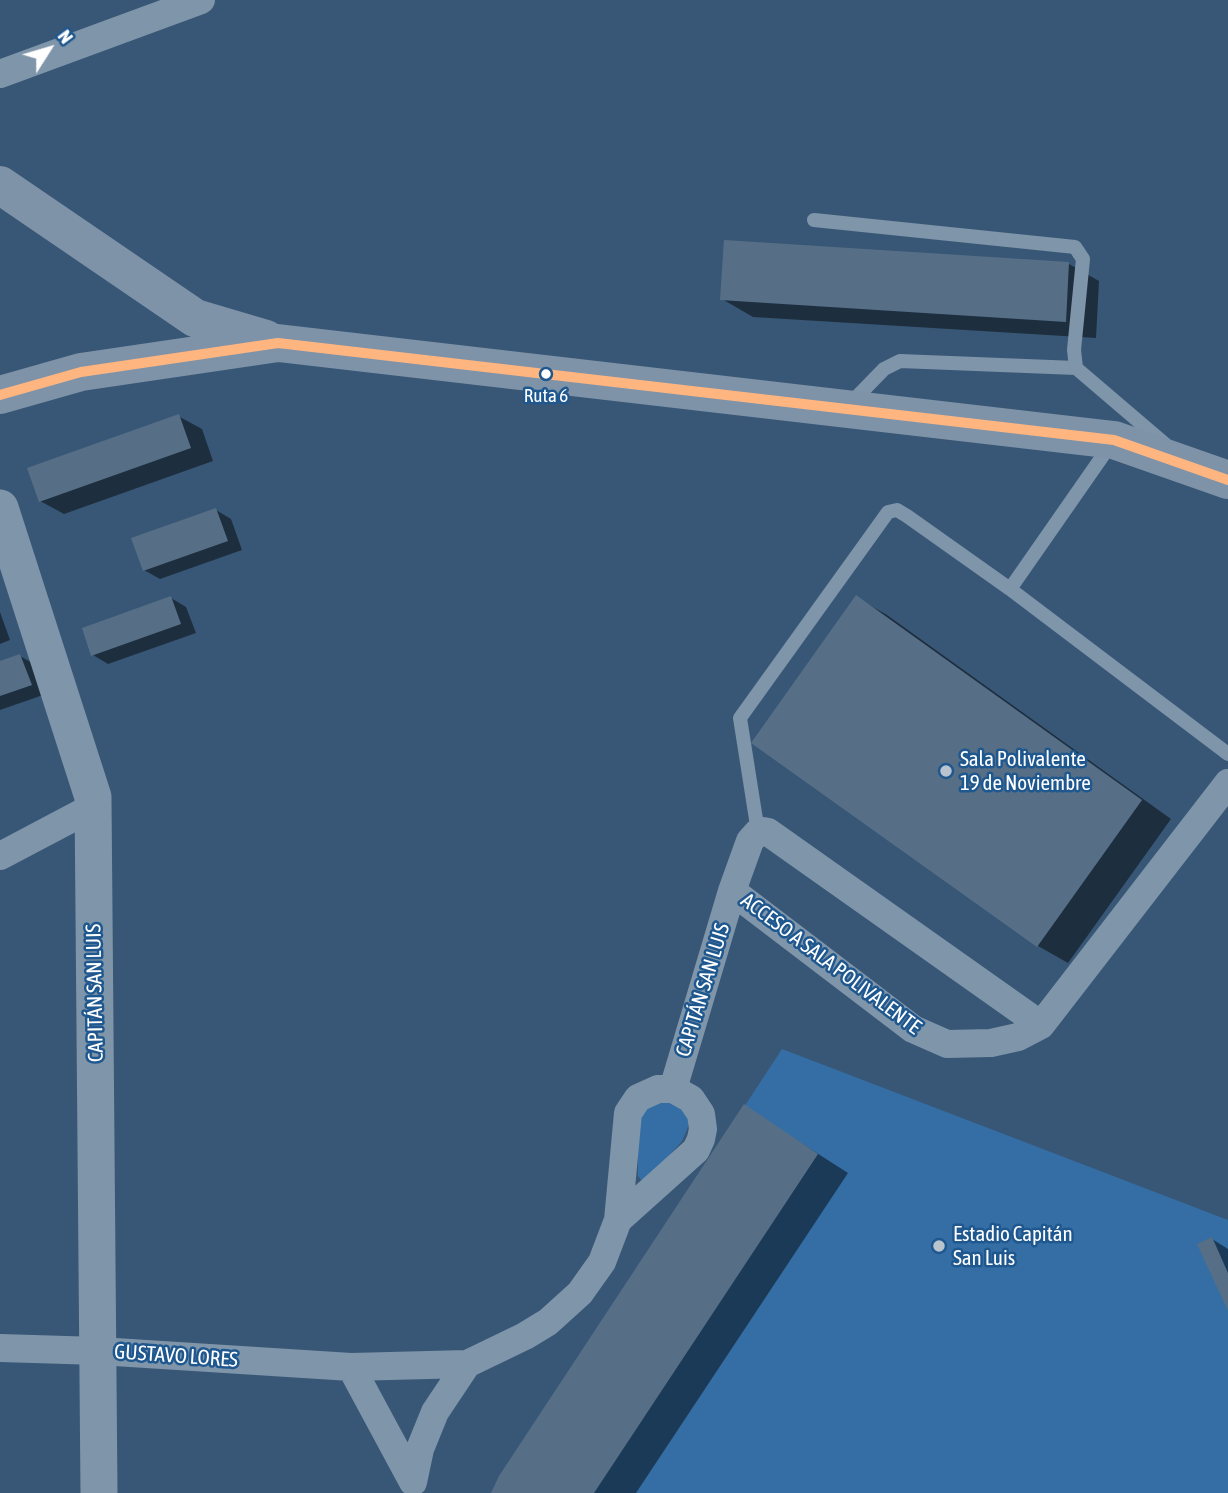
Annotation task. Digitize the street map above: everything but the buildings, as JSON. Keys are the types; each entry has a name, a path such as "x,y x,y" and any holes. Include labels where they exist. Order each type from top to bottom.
{"main road":[{"path":"0,185 195,318 278,343 1114,440 1228,480"},
{"path":"0,395 81,372 278,343"}],"street":[{"path":"0,74 160,7 201,0"},
{"name":"CAPITÁN SAN LUIS","path":"0,508 93,797 99,1493"},
{"path":"758,832 768,832 1041,1026 1228,783"},
{"path":"0,856 93,807"},
{"name":"ACCESO A SALA POLIVALENTE","path":"758,832 750,841 732,891 913,1029 947,1044 980,1043 1018,1037 1041,1026"},
{"name":"CAPITÁN SAN LUIS","path":"673,1089 732,891"},
{"path":"415,1488 351,1367 467,1364 548,1322 580,1293 602,1262 618,1220 628,1114 634,1103 644,1094 658,1089 673,1089 682,1093 697,1106 703,1121 701,1139 696,1150 618,1220"},
{"name":"GUSTAVO LORES","path":"0,1348 99,1351 351,1367"},
{"path":"415,1488 420,1449 435,1412 467,1364"}],"lane":[{"path":"814,220 1075,247 1083,259 1074,350 1076,368"},
{"path":"846,409 884,369 900,361 1076,368 1193,467"},
{"path":"1010,589 1114,440"},
{"path":"758,832 740,718 888,512 897,510 1010,589 1228,754"}],"shaded area":[{"name":"Estadio Capitán San Luis","path":"782,1049 1228,1220 1228,1493 491,1493"},
{"path":"656,1100 679,1105 688,1118 688,1127 682,1141 647,1181 642,1181 638,1176 638,1126 643,1109"}],"transit line":[{"path":"0,395 81,372 278,343 1114,440 1228,480"}],"place":[{"name":"Ruta 6","path":"546,374"},
{"name":"Sala Polivalente 19 de Noviembre","path":"946,771"},
{"name":"Estadio Capitán San Luis","path":"939,1246"}]}
